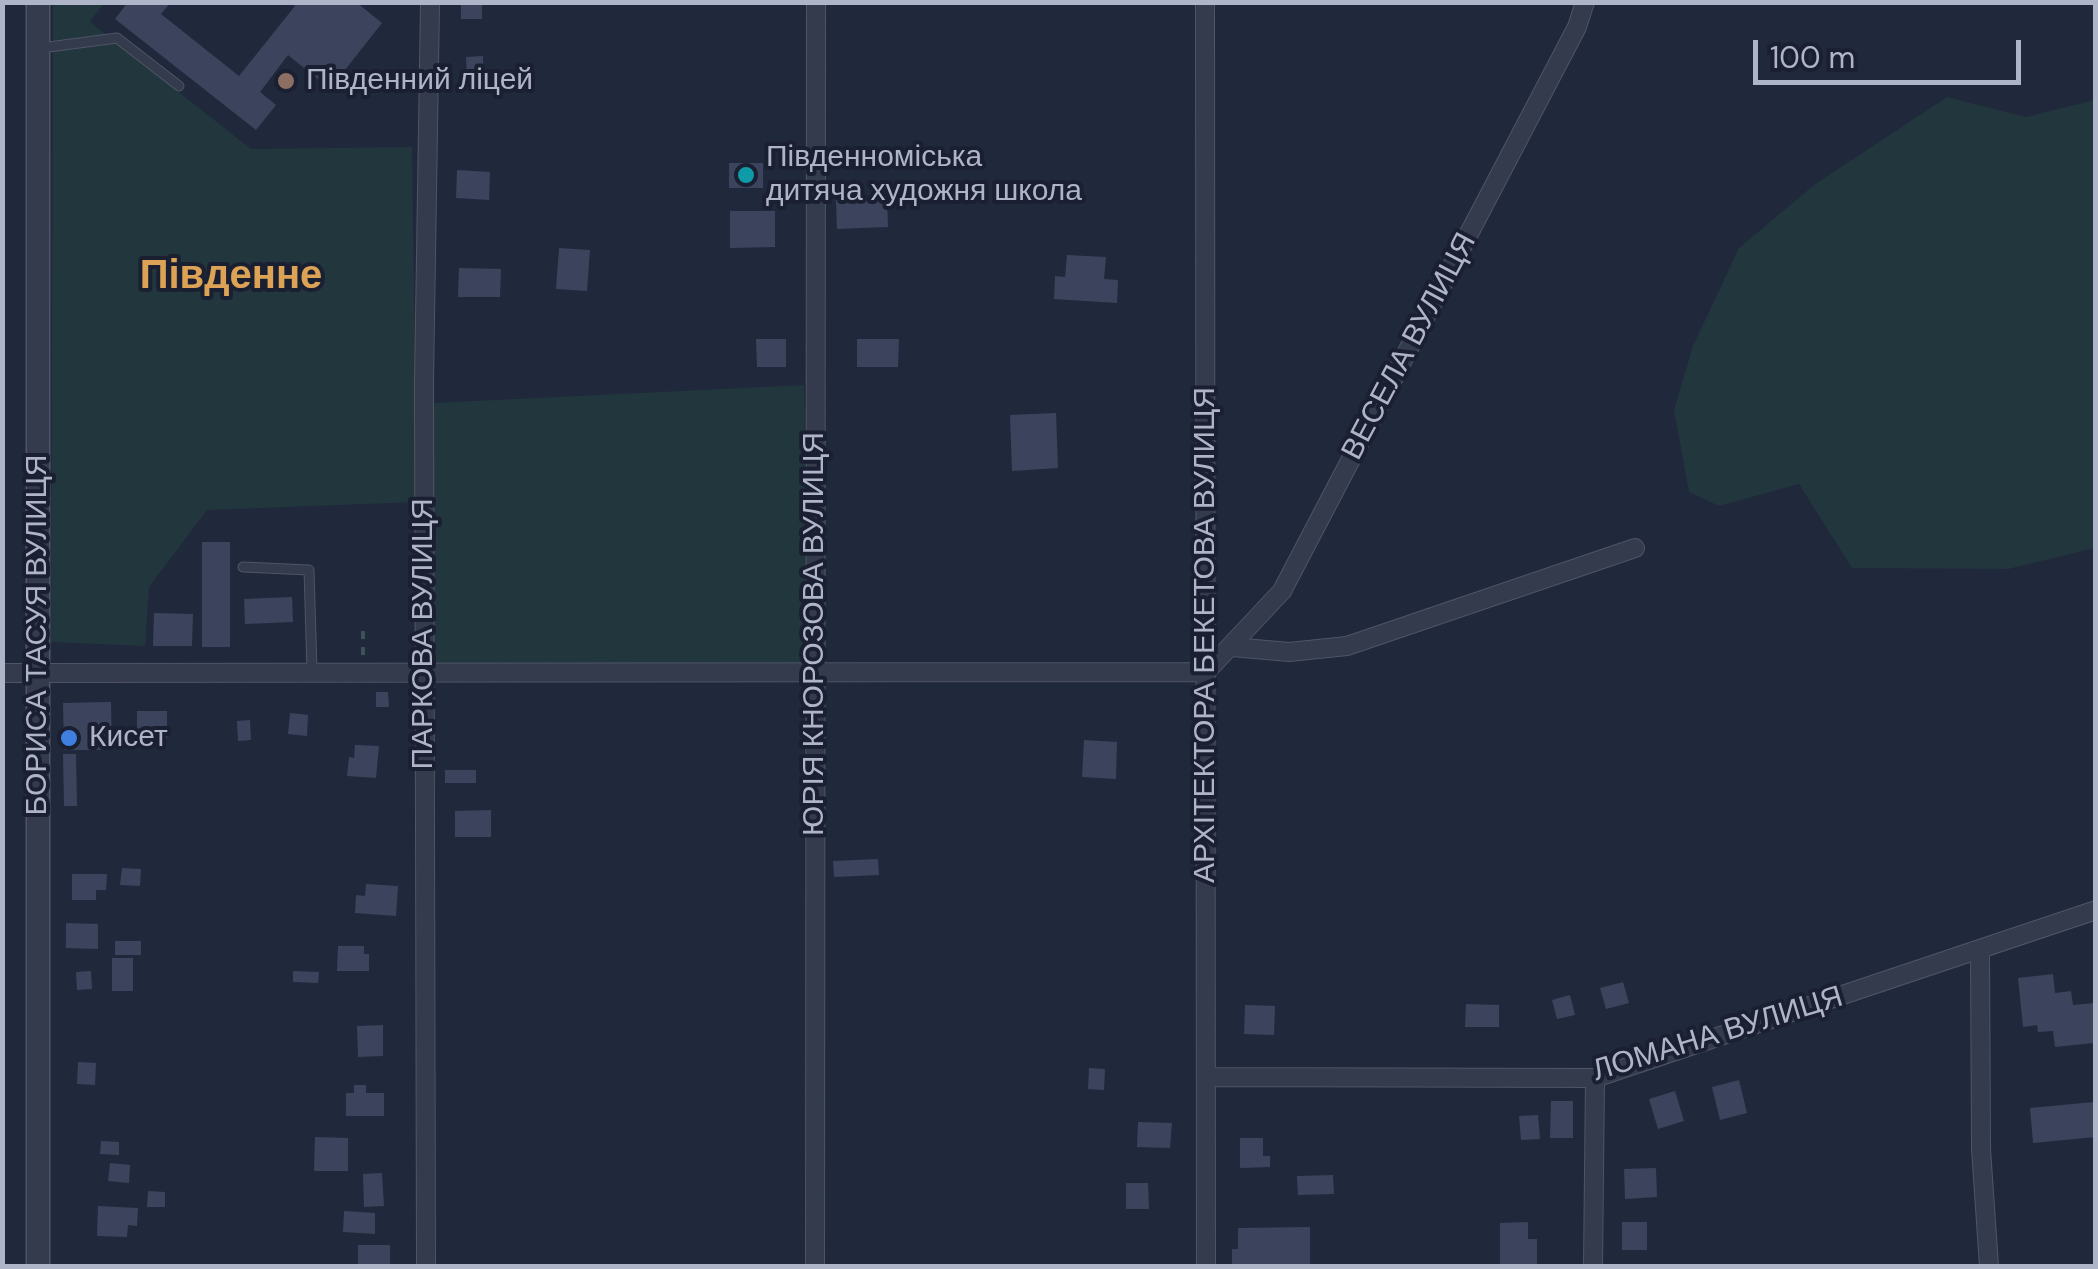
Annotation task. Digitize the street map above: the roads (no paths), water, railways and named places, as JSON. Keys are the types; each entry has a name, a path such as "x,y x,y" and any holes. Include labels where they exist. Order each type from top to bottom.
{"street":[{"name":"БОРИСА ТАСУЯ ВУЛИЦЯ","path":"38,2 38,1266"},
{"name":"ПАРКОВА ВУЛИЦЯ","path":"426,1266 424,382 430,2"},
{"name":"ЮРІЯ КНОРОЗОВА ВУЛИЦЯ","path":"815,1266 816,2"},
{"name":"АРХІТЕКТОРА БЕКЕТОВА ВУЛИЦЯ","path":"1205,2 1206,1266"},
{"name":"ВЕСЕЛА ВУЛИЦЯ","path":"1206,672 1282,591 1568,45 1585,2"},
{"path":"1232,647 1289,652 1348,646 1635,548"},
{"path":"2,673 1206,672"},
{"name":"ЛОМАНА ВУЛИЦЯ","path":"1206,1077 1595,1078 2096,910"},
{"path":"1980,950 1981,1149 1989,1266"},
{"path":"1593,1266 1595,1078"}],"lane":[{"path":"38,48 117,38 179,86"},
{"path":"243,568 309,570 312,674"}],"place":[{"name":"Південний ліцей","path":"286,81"},
{"name":"Південноміська дитяча художня школа","path":"746,175"},
{"name":"Кисет","path":"69,738"}],"district":[{"name":"Південне","path":"231,278"}]}
